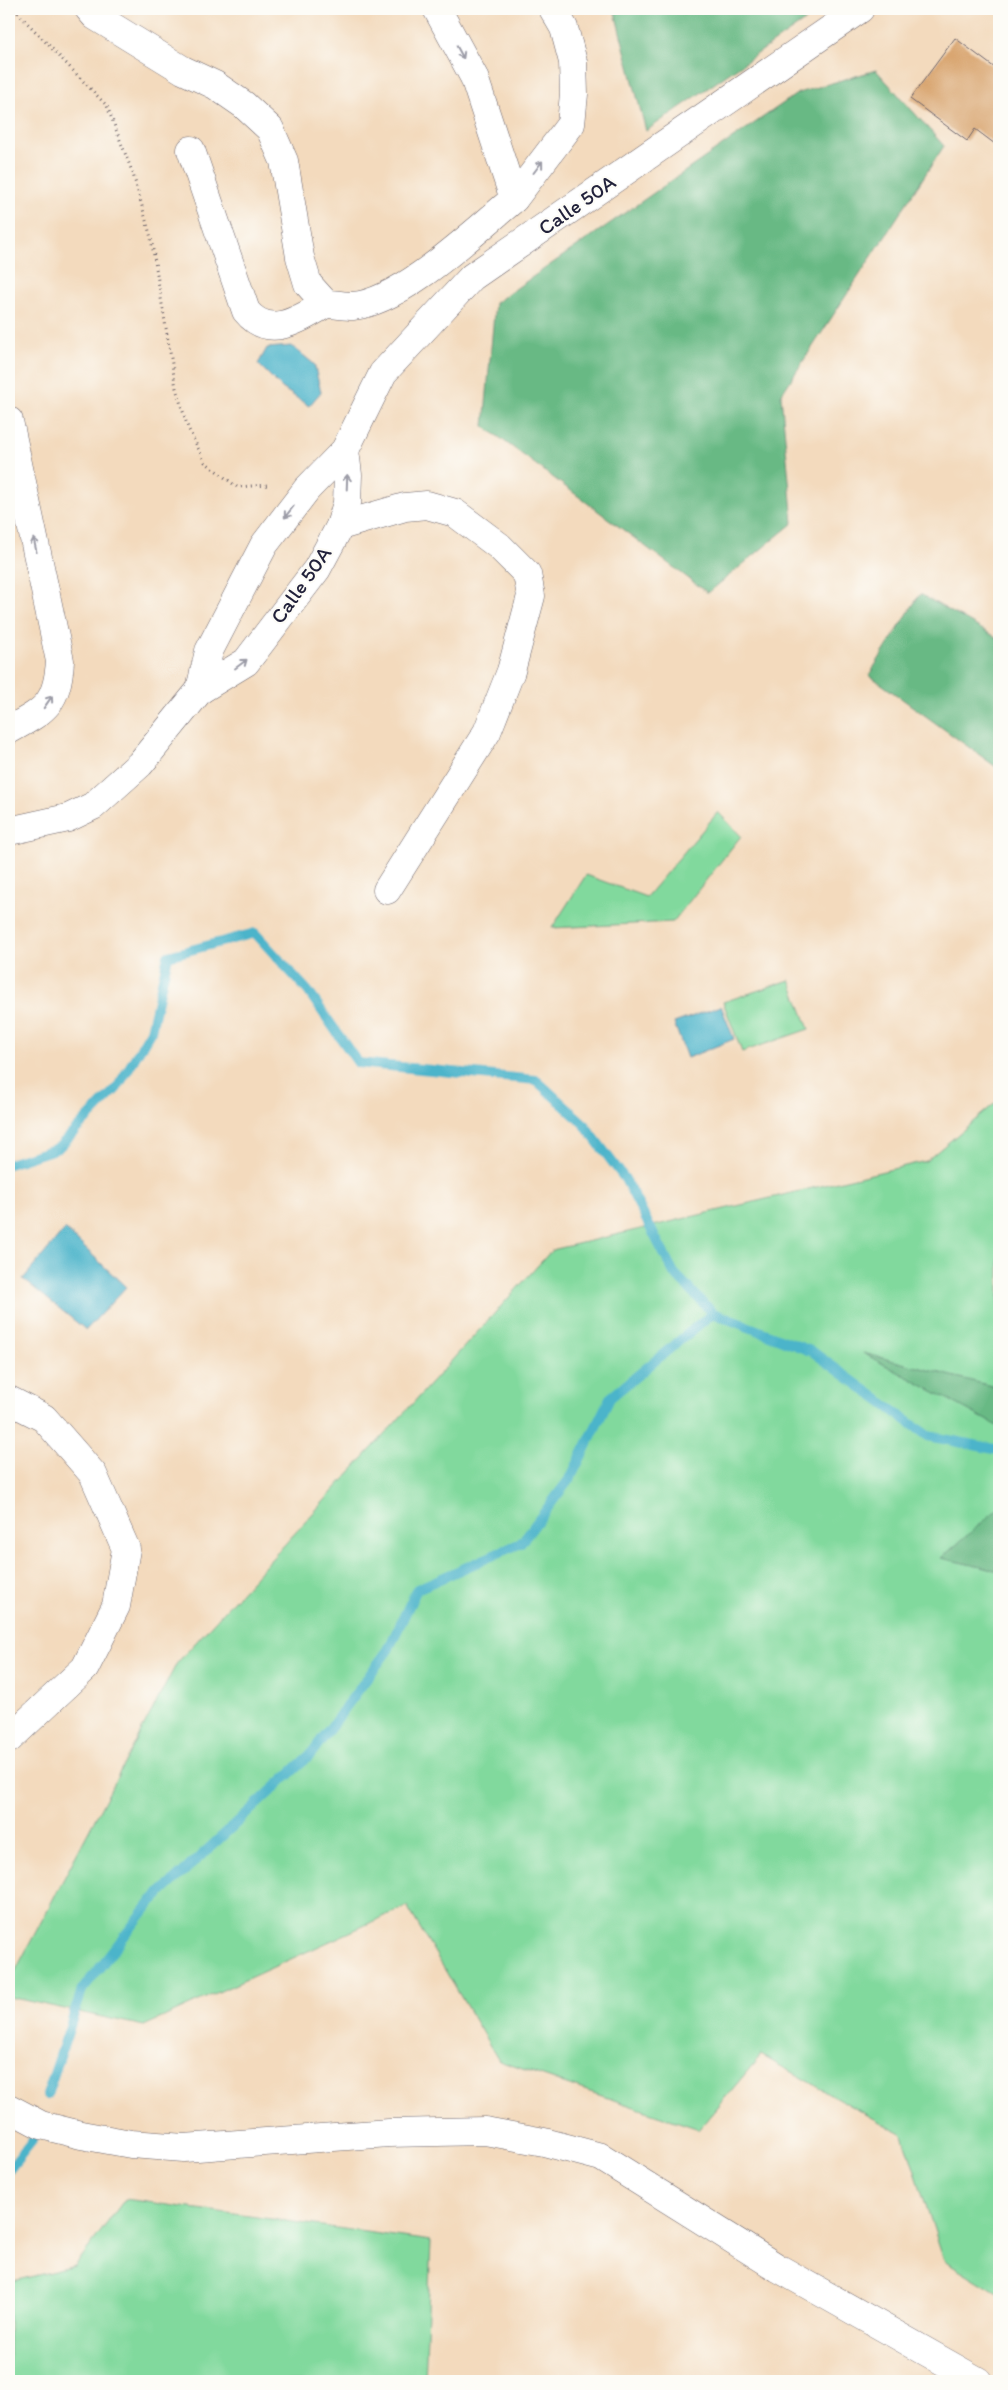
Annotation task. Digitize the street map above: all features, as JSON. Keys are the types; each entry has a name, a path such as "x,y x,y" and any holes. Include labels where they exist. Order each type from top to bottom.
{"street":[{"path":"89,9 95,16 183,70 215,85 244,105 270,129 284,161 300,257 305,275 308,284 326,304"},
{"path":"437,9 474,77 514,199"},
{"path":"191,150 246,311 253,320 273,326 287,324 326,304 354,306 381,298 403,288 514,199 570,124 574,94 573,62 564,28 553,9"},
{"name":"Calle 50A","path":"200,690 208,651 264,545 307,490 345,450 383,372 472,277 860,9"},
{"path":"9,421 60,661 52,697 41,712 9,730"},
{"name":"Calle 50A","path":"9,831 68,818 93,806 140,764 200,690 246,662 317,568 340,526 347,503 348,475 345,450"},
{"path":"340,526 405,507 428,505 455,513 499,546 526,574 531,596 512,671 487,732 387,890"},
{"path":"9,1400 44,1418 93,1474 126,1549 116,1606 85,1668 9,1739"},
{"path":"9,2108 41,2125 81,2135 131,2144 184,2148 389,2133 485,2131 544,2142 601,2157 778,2268 978,2381"}],"path":[{"path":"14,9 107,106 133,174 151,238 176,388 188,428 205,462 237,487 272,485"}],"green space":[{"path":"614,9 822,9 646,131"},
{"path":"876,70 944,146 781,395 793,523 708,593 484,426 495,303 798,93"},
{"path":"920,594 999,639 999,769 869,675"},
{"path":"718,812 741,836 673,922 552,928 586,875 646,897"},
{"path":"790,980 809,1029 742,1052 723,1002"},
{"path":"999,1100 999,2294 944,2260 903,2135 761,2055 699,2129 499,2061 407,1906 144,2026 9,1997 9,1983 177,1663 552,1250 926,1161"},
{"path":"863,1353 999,1388 999,1427"},
{"path":"999,1508 999,1571 941,1558"},
{"path":"125,2199 431,2241 425,2381 9,2381 9,2282 75,2266"}],"water":[{"path":"292,346 314,364 321,392 309,406 282,388 258,364 267,348"},
{"path":"721,1006 734,1039 687,1058 674,1023"},
{"path":"65,1229 126,1287 86,1330 23,1279"}],"building":[{"path":"955,38 999,71 999,147 975,129 967,141 910,99"}],"waterway":[{"path":"9,1164 58,1148 117,1088 151,1031 168,956 255,933 308,991 358,1063 536,1080 583,1123 625,1179 674,1273 713,1313"},
{"path":"47,2095 82,1990 152,1901 311,1754 388,1650 417,1589 521,1543 571,1477 610,1398 713,1313 813,1352 928,1436 999,1450"},
{"path":"9,2170 32,2141"}]}
